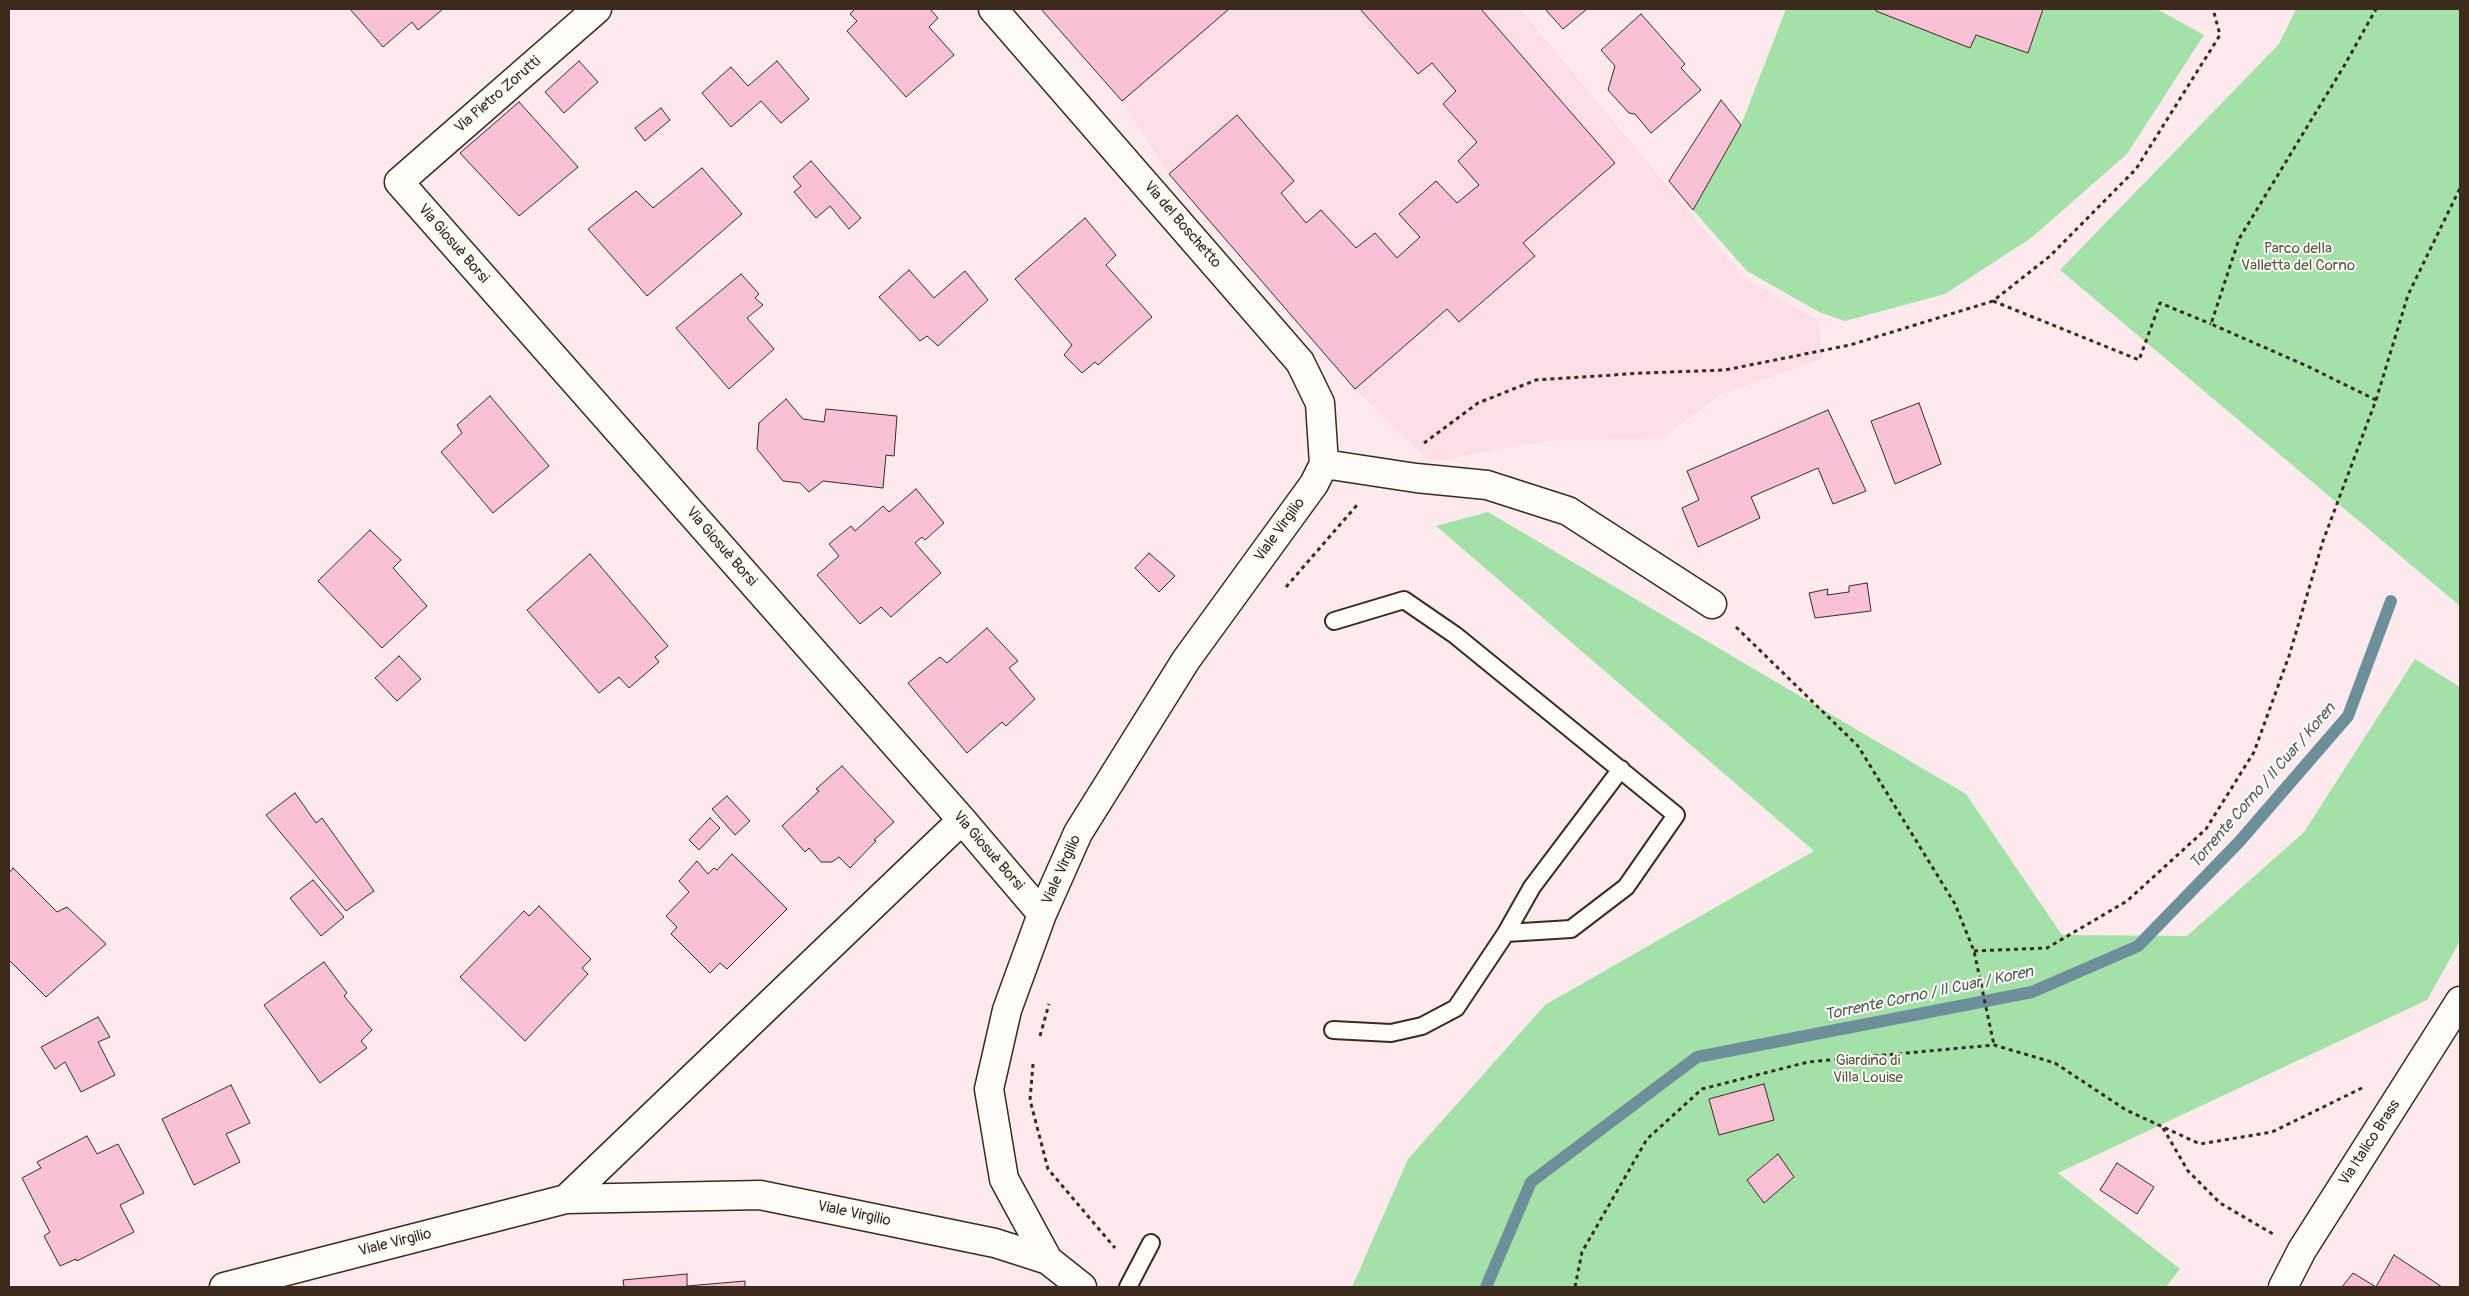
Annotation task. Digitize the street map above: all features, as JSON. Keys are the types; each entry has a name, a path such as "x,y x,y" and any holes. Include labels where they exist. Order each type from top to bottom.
{"street":[{"name":"Via Pietro Zorutti","path":"398,182 597,9"},
{"name":"Via del Boschetto","path":"993,9 1300,362 1320,403 1324,464"},
{"name":"Via Giosuè Borsi","path":"398,182 962,820 1042,914"},
{"path":"1324,464 1487,485 1568,511 1712,604"},
{"name":"Viale Virgilio","path":"1048,1260 1004,1179 989,1089 1007,1010 1042,914 1078,833 1186,660 1314,484 1324,464"},
{"name":"Viale Virgilio","path":"566,1199 962,820"},
{"name":"Via Italico Brass","path":"2283,1287 2302,1250 2460,1001"},
{"name":"Viale Virgilio","path":"224,1287 566,1199 760,1195 995,1243 1048,1260"},
{"path":"1048,1260 1082,1287"}],"lane":[{"path":"1334,621 1404,600 1456,636 1676,815 1626,887 1571,929 1506,933"},
{"path":"1333,1030 1391,1033 1422,1026 1456,1008 1506,933 1532,887 1621,769"},
{"path":"1128,1287 1151,1243"}],"path":[{"path":"1279,594 1384,473 1478,403 1536,380 1725,370 1850,345 1993,301 2050,256 2136,169 2220,34 2213,9"},
{"path":"2211,324 2239,239 2344,66 2376,9"},
{"path":"1974,951 2047,948 2127,901 2206,829 2254,752 2289,656 2323,541 2376,400 2408,295 2460,188"},
{"path":"1993,301 2139,360 2160,303 2307,366 2376,400"},
{"path":"1712,604 1858,746 1955,904 1974,951 1994,1045"},
{"path":"1039,1037 1050,1000"},
{"path":"1575,1287 1582,1252 1648,1139 1702,1090 1808,1062 1994,1045 2055,1063 2126,1110 2200,1144 2272,1132 2370,1084"},
{"path":"1034,1056 1030,1100 1048,1169 1137,1273"},
{"path":"2162,1127 2188,1171 2220,1203 2302,1250"}],"shaded area":[{"path":"1041,9 1520,9 1743,277 1819,321 1822,359 1723,393 1660,439 1553,440 1430,462 1355,389 1169,174 1122,101"}],"green space":[{"path":"1786,9 2157,9 2204,35 2127,154 2031,238 1945,294 1845,321 1819,312 1747,271 1693,210 1741,125"},
{"name":"Parco della Valletta del Corno","path":"2296,9 2460,9 2460,606 2060,270 2279,44"},
{"name":"Giardino di Villa Louise","path":"1488,512 1966,794 2062,935 2187,936 2304,832 2415,659 2460,687 2460,941 2427,1000 2058,1173 2180,1269 2166,1287 1352,1287 1408,1159 1545,1005 1814,851 1436,526"}],"building":[{"path":"350,9 443,9 418,30 412,22 383,47"},
{"path":"855,9 930,9 938,18 929,27 954,55 906,97 847,31 857,21 850,14"},
{"path":"1041,9 1229,9 1122,101"},
{"path":"1360,9 1481,9 1615,163 1523,243 1535,256 1459,322 1447,309 1355,389 1169,174 1237,115 1294,181 1281,193 1306,223 1321,210 1356,248 1375,233 1397,258 1420,237 1399,214 1436,181 1457,203 1479,185 1458,161 1477,142 1443,104 1456,91 1432,63 1418,74"},
{"path":"1545,9 1587,9 1563,29"},
{"path":"1876,9 2043,9 2028,53 1976,35 1970,48 1876,11"},
{"path":"1641,14 1685,64 1681,68 1701,90 1651,133 1635,114 1629,113 1608,90 1615,66 1601,50"},
{"path":"579,61 598,82 564,113 545,92"},
{"path":"777,61 809,99 781,123 761,101 731,127 702,93 731,67 748,86"},
{"path":"1721,100 1741,125 1693,210 1669,181"},
{"path":"519,102 578,167 519,216 460,153"},
{"path":"661,108 670,120 645,141 635,128"},
{"path":"811,161 861,218 849,229 830,206 816,218 794,192 801,186 793,177"},
{"path":"702,168 742,214 647,296 588,229 636,191 653,208"},
{"path":"1085,218 1116,255 1106,265 1152,317 1098,365 1095,362 1082,373 1064,355 1072,345 1015,279"},
{"path":"909,270 934,298 965,271 988,300 938,346 927,336 920,341 879,297"},
{"path":"741,274 759,294 755,298 763,305 747,318 774,349 729,389 676,328"},
{"path":"490,396 549,466 493,513 441,452 462,433 457,425"},
{"path":"786,399 803,419 824,422 826,409 897,416 894,456 886,455 883,488 823,481 809,492 800,483 783,481 757,449 759,423"},
{"path":"1919,403 1941,464 1895,484 1871,421"},
{"path":"1828,410 1866,491 1833,504 1818,468 1751,497 1760,518 1698,547 1682,508 1699,500 1687,471"},
{"path":"916,489 944,523 925,540 922,537 915,543 941,573 891,617 881,607 860,624 817,575 839,556 829,544 851,526 855,531 883,506 889,512"},
{"path":"370,530 401,560 393,568 427,606 382,648 318,581"},
{"path":"1149,553 1175,576 1159,592 1135,568"},
{"path":"590,554 668,646 655,657 659,662 629,688 619,677 599,693 527,610"},
{"path":"1867,583 1871,611 1815,618 1809,593 1828,589 1827,595 1849,592 1849,586"},
{"path":"987,628 1018,661 1009,668 1035,699 1006,726 1002,722 967,753 908,683 940,657 947,663"},
{"path":"399,656 421,679 397,701 375,678"},
{"path":"842,766 894,822 874,840 876,841 850,868 839,857 832,862 821,862 809,848 805,852 782,826 819,791 816,789"},
{"path":"295,793 316,823 322,818 374,891 346,911 266,815"},
{"path":"727,796 750,821 735,835 712,809"},
{"path":"710,818 720,828 699,850 689,840"},
{"path":"732,854 787,909 727,969 720,963 710,973 671,934 677,927 666,916 689,892 679,881 697,861 708,874 714,868 717,870"},
{"path":"13,868 57,912 67,907 106,944 46,997 9,960 9,873"},
{"path":"313,880 344,917 321,936 290,898"},
{"path":"539,906 591,959 582,968 588,974 525,1041 460,977 524,911 529,916"},
{"path":"324,962 347,993 344,996 372,1030 361,1041 367,1048 320,1083 264,1005"},
{"path":"98,1017 110,1037 98,1042 115,1075 81,1092 65,1062 55,1069 41,1047"},
{"path":"1764,1084 1774,1120 1719,1135 1709,1099"},
{"path":"231,1085 250,1123 226,1134 240,1162 194,1185 162,1119"},
{"path":"87,1136 97,1154 118,1144 144,1193 120,1205 134,1232 77,1261 76,1259 60,1266 44,1236 50,1232 22,1178 41,1168 37,1162"},
{"path":"1778,1154 1794,1177 1764,1203 1747,1180"},
{"path":"2117,1163 2154,1187 2137,1214 2100,1190"},
{"path":"2394,1255 2442,1287 2376,1287"},
{"path":"2353,1273 2376,1287 2342,1287"},
{"path":"687,1274 687,1286 745,1281 745,1287 624,1287 623,1280"}],"waterway":[{"name":"Torrente Corno / Il Cuar / Koren","path":"1486,1287 1531,1182 1697,1057 2032,992 2138,946 2239,842 2348,716 2391,601"}]}
